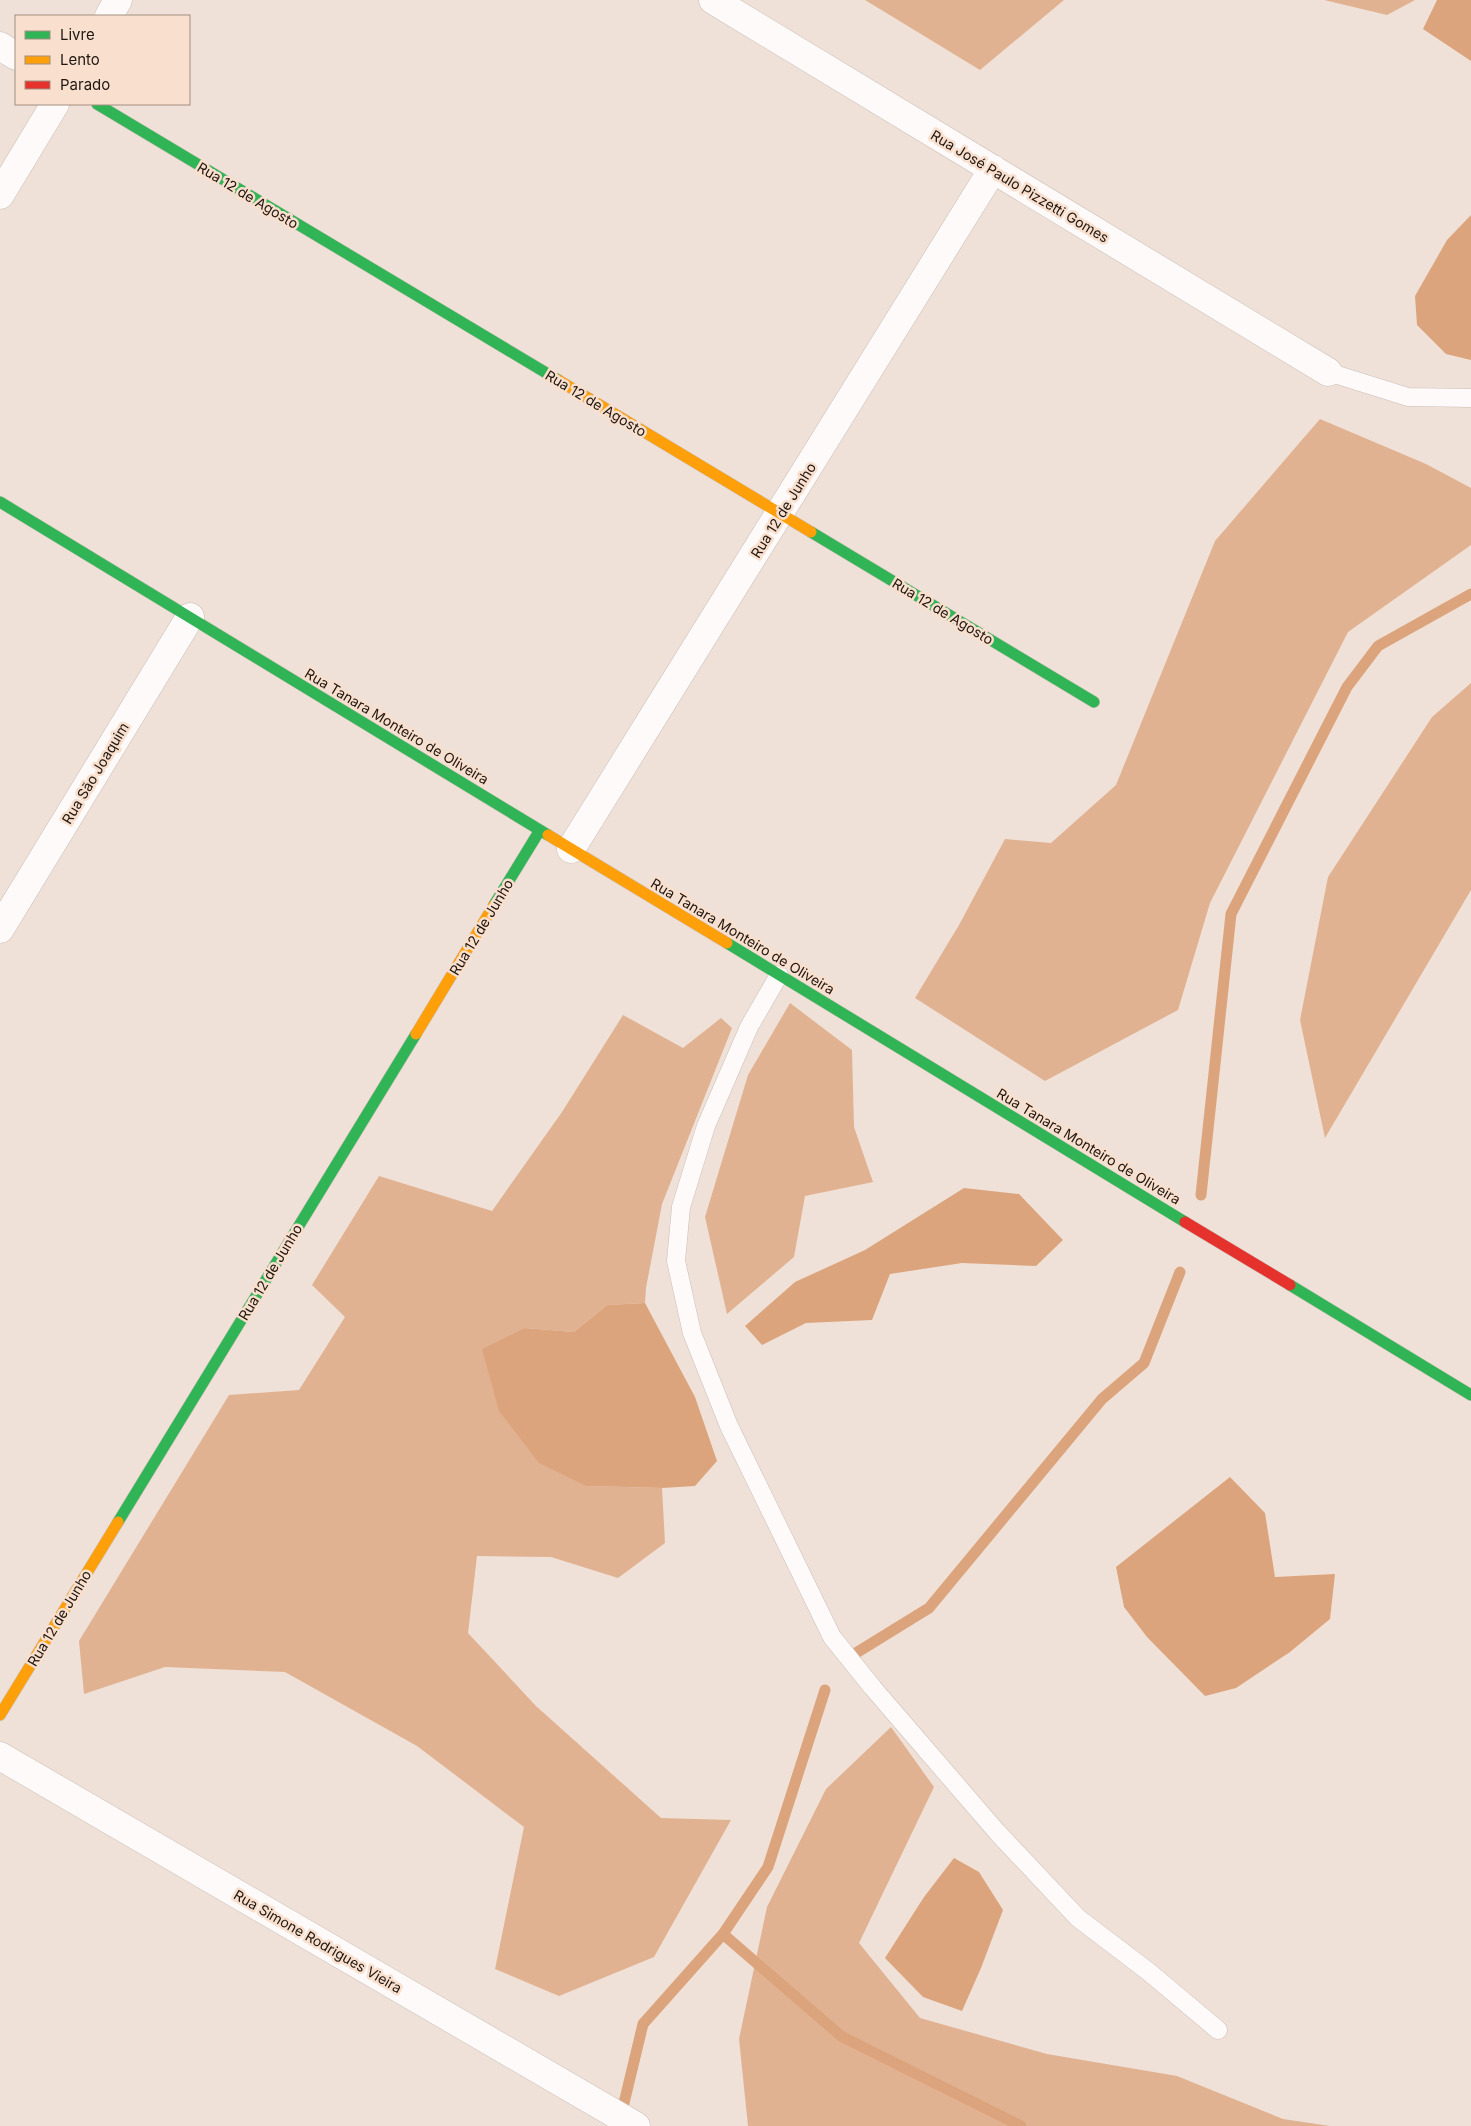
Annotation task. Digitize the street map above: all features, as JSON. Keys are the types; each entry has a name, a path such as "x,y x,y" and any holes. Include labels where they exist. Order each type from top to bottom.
{"street":[{"path":"109,15 118,0"},
{"name":"Rua José Paulo Pizzetti Gomes","path":"713,0 1328,372"},
{"path":"0,46 15,55"},
{"path":"0,195 54,105"},
{"name":"Rua 12 de Agosto","path":"99,105 1094,702"},
{"name":"Rua 12 de Junho","path":"571,849 781,514 993,170"},
{"name":"Rua Tanara Monteiro de Oliveira","path":"0,502 1471,1395"},
{"name":"Rua São Joaquim","path":"0,928 190,617"},
{"name":"Rua 12 de Junho","path":"0,1715 540,830"},
{"name":"Rua Simone Rodrigues Vieira","path":"0,1756 636,2126"}],"lane":[{"path":"1328,372 1408,397 1471,398"},
{"path":"779,975 749,1027 706,1126 681,1207 676,1262 692,1333 729,1426 832,1637 872,1688 990,1825 1078,1918 1149,1972 1218,2030"}],"shaded area":[{"path":"865,0 1064,0 980,70"},
{"path":"1324,0 1415,0 1387,15"},
{"path":"1437,0 1471,0 1471,61 1423,29"},
{"path":"1471,215 1471,360 1446,354 1417,325 1415,296 1447,240"},
{"path":"1320,419 1426,464 1471,488 1471,545 1348,632 1210,903 1178,1010 1045,1081 915,998 959,925 1005,839 1051,843 1116,785 1215,541"},
{"path":"1471,683 1471,890 1325,1138 1300,1020 1328,877 1432,717"},
{"path":"790,1003 852,1050 854,1127 873,1182 805,1196 794,1257 727,1314 705,1217 748,1075"},
{"path":"623,1015 683,1048 721,1018 732,1028 662,1204 646,1288 645,1303 607,1305 574,1332 525,1328 586,1486 662,1488 665,1543 618,1578 551,1557 477,1556 468,1633 536,1706 661,1818 731,1820 654,1957 559,1996 495,1969 524,1827 417,1746 285,1672 165,1667 84,1694 79,1641 229,1395 299,1390 345,1317 312,1285 379,1176 492,1211 562,1112"},
{"path":"964,1188 1019,1194 1063,1240 1036,1266 962,1263 890,1274 872,1320 806,1323 762,1345 745,1326 795,1282 865,1250"},
{"path":"645,1303 695,1397 717,1461 695,1486 662,1488 586,1486 539,1463 499,1411 482,1349 525,1328 574,1332 607,1305"},
{"path":"1230,1477 1265,1513 1275,1577 1335,1574 1330,1619 1290,1652 1236,1688 1205,1696 1147,1637 1124,1607 1116,1567"},
{"path":"891,1727 934,1787 859,1943 920,2018 1047,2054 1177,2076 1283,2119 1330,2126 748,2126 739,2039 767,1907 826,1789"},
{"path":"954,1858 979,1872 1003,1910 962,2011 923,1997 885,1958 924,1897"}],"waterway":[{"path":"1201,1195 1231,914 1347,687 1378,646 1471,594"},
{"path":"856,1653 929,1608 1102,1399 1144,1363 1180,1272"},
{"path":"624,2103 643,2024 723,1934 768,1867 825,1690"},
{"path":"723,1934 841,2036 1021,2126"}],"traffic: fast":[{"path":"99,105 558,380"},
{"path":"0,502 548,835"},
{"path":"811,532 1094,702"},
{"path":"494,905 540,830"},
{"path":"727,943 1185,1222"},
{"path":"118,1522 416,1034"},
{"path":"1290,1285 1471,1395"}],"traffic: slow":[{"path":"558,380 811,532"},
{"path":"548,835 727,943"},
{"path":"416,1034 494,905"},
{"path":"0,1715 118,1522"}],"traffic: jam":[{"path":"1185,1222 1290,1285"}]}
